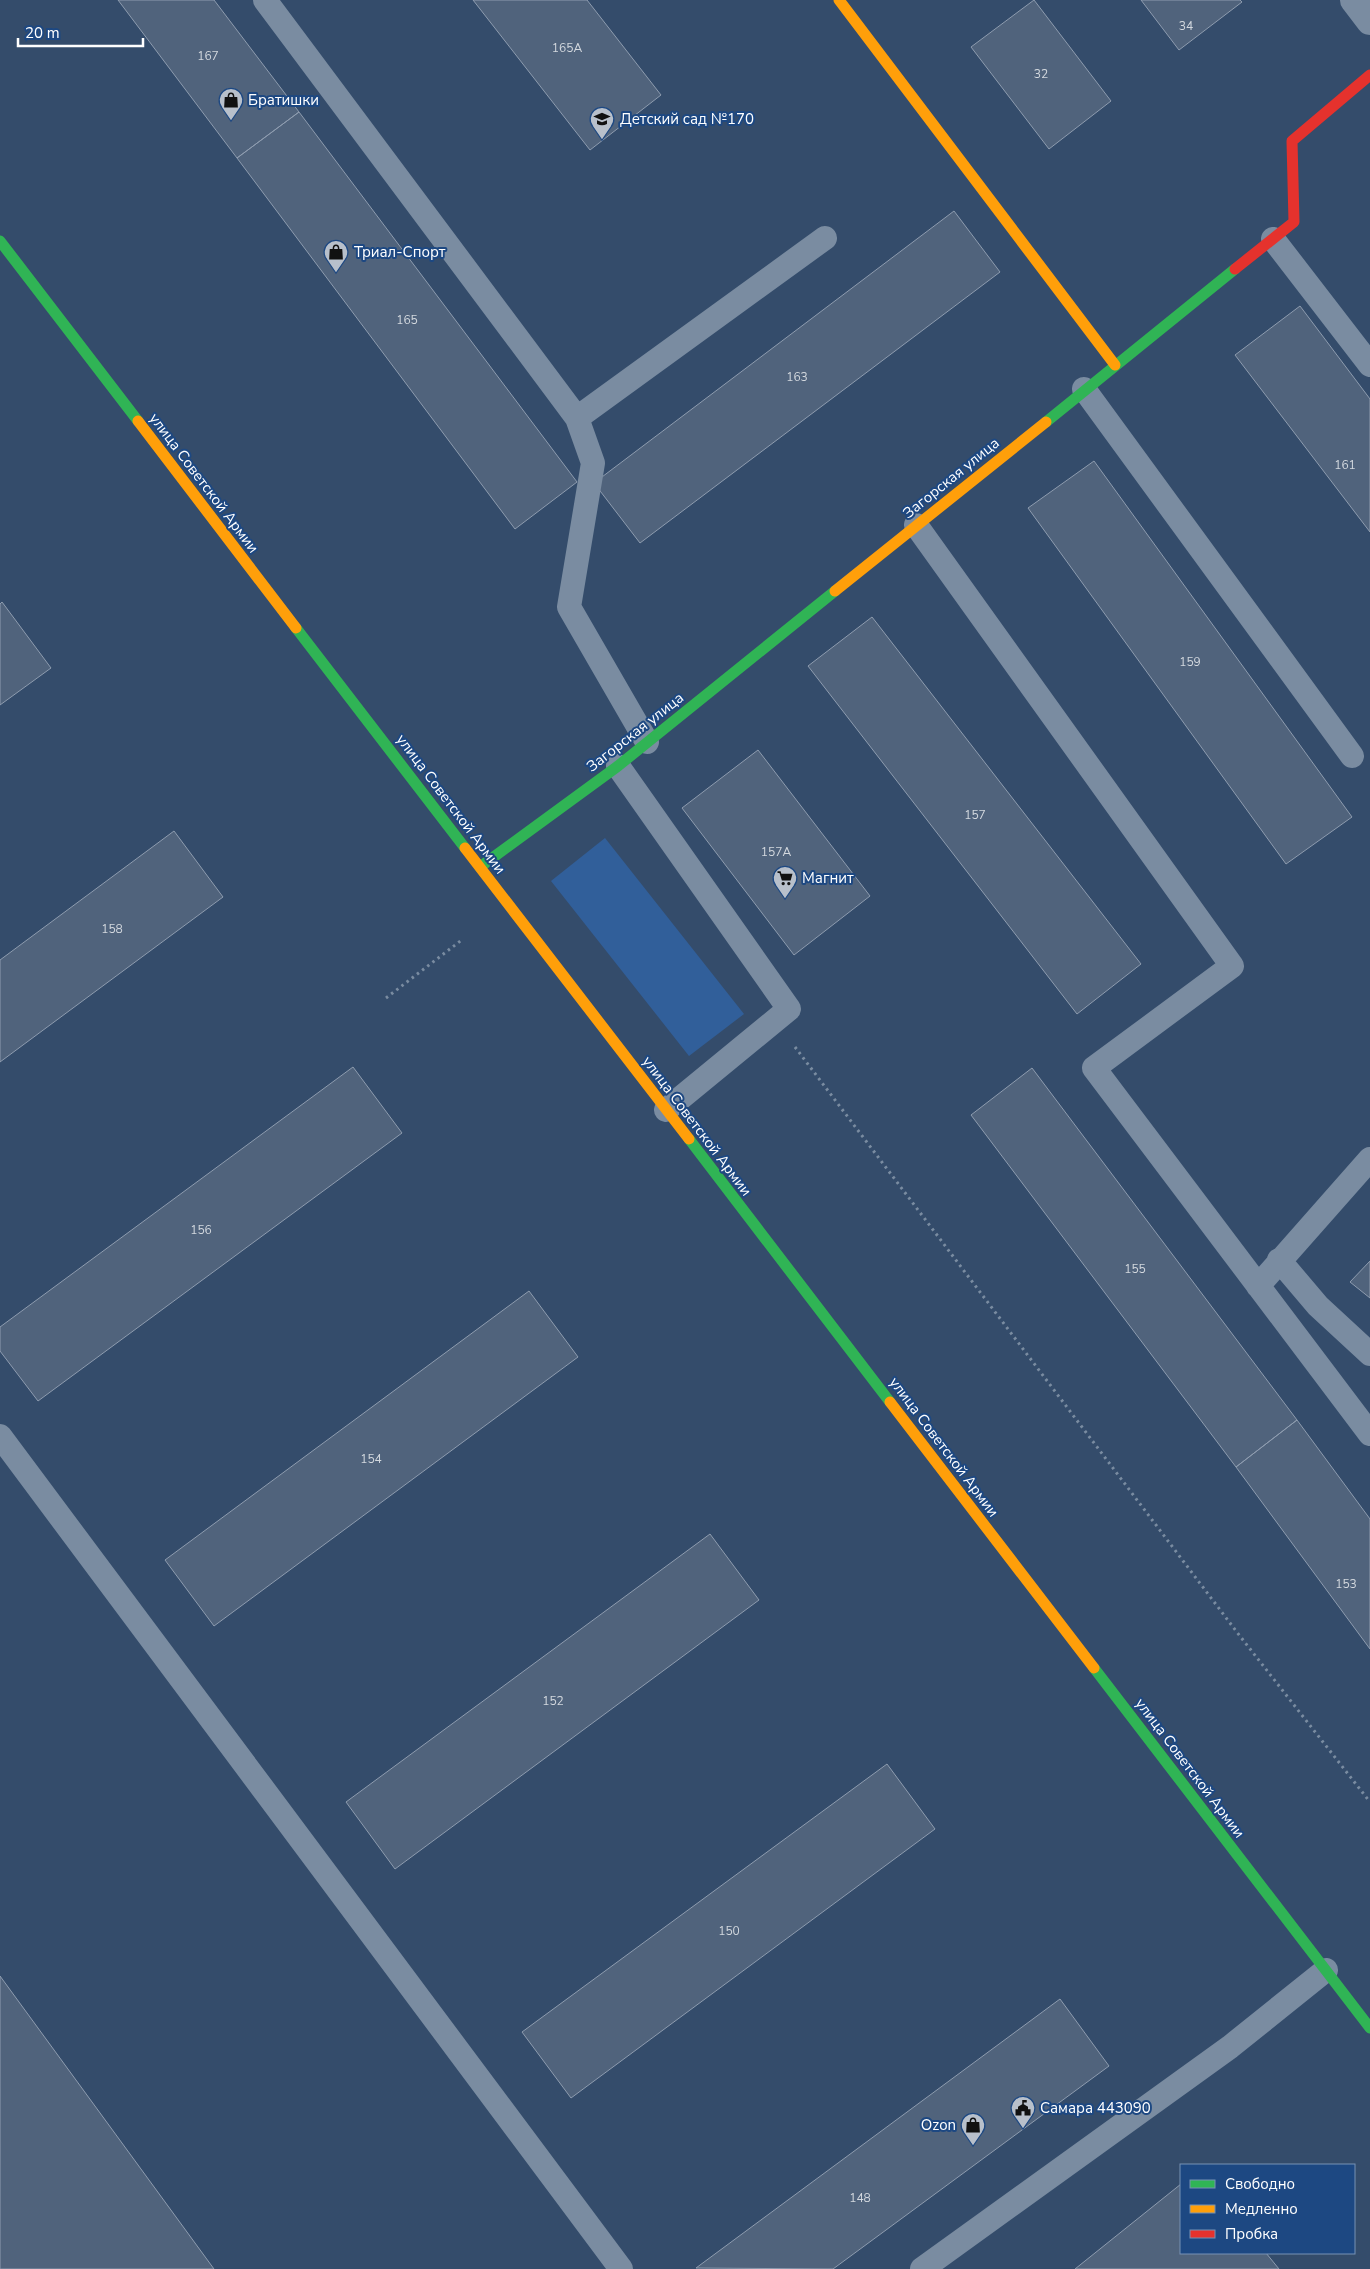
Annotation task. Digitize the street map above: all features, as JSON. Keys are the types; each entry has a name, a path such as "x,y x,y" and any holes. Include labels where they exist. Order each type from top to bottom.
{"main road":[{"path":"839,0 1115,365"},
{"name":"Загорская улица","path":"480,867 618,766 1084,389 1294,222 1292,141 1370,75"},
{"name":"улица Советской Армии","path":"0,241 1370,2028"}],"street":[{"path":"1354,0 1370,21"}],"lane":[{"path":"265,0 577,418 592,463 569,607 648,742"},
{"path":"577,418 824,238"},
{"path":"1273,239 1370,365"},
{"path":"1084,389 1352,756"},
{"path":"916,525 1232,966 1094,1068 1370,1434"},
{"path":"618,766 789,1009 666,1110"},
{"path":"1258,1286 1370,1159"},
{"path":"1279,1260 1318,1306 1370,1354"},
{"path":"0,1436 621,2269"},
{"path":"922,2269 1230,2047 1326,1970"}],"path":[{"path":"386,998 463,939"},
{"path":"774,1020 1224,1615 1370,1802"}],"shaded area":[{"path":"605,838 744,1014 689,1056 551,881"}],"building":[{"path":"118,0 214,0 299,112 237,158"},
{"path":"473,0 587,0 661,95 590,150"},
{"path":"1034,0 1111,101 1049,149 971,47"},
{"path":"1141,0 1240,0 1242,2 1179,50"},
{"path":"299,112 577,482 515,529 237,158"},
{"path":"954,211 1000,272 640,543 594,483"},
{"path":"1300,306 1370,399 1370,532 1235,355"},
{"path":"1094,461 1352,817 1286,864 1028,508"},
{"path":"2,602 51,668 0,705 0,604"},
{"path":"872,617 1141,964 1077,1014 808,666"},
{"path":"758,750 870,896 794,955 682,808"},
{"path":"174,831 223,897 0,1062 0,960"},
{"path":"353,1067 402,1133 38,1401 0,1351 0,1327"},
{"path":"1032,1068 1297,1420 1236,1467 971,1115"},
{"path":"1370,1261 1370,1298 1350,1282"},
{"path":"529,1291 578,1357 214,1626 165,1560"},
{"path":"1297,1420 1370,1519 1370,1649 1236,1467"},
{"path":"710,1534 759,1600 395,1869 346,1802"},
{"path":"887,1764 935,1829 571,2098 522,2032"},
{"path":"0,1976 214,2269 0,2269"},
{"path":"1060,1999 1109,2066 833,2269 696,2268"},
{"path":"1180,2185 1180,2254 1267,2254 1279,2269 1075,2269"}],"traffic: fast":[{"path":"0,241 138,421"},
{"path":"1046,422 1235,269"},
{"path":"480,867 618,766 835,591"},
{"path":"296,628 465,848"},
{"path":"689,1139 890,1402"},
{"path":"1094,1668 1370,2028"}],"traffic: slow":[{"path":"839,0 1115,365"},
{"path":"138,421 296,628"},
{"path":"835,591 1046,422"},
{"path":"465,848 689,1139"},
{"path":"890,1402 1094,1668"}],"traffic: jam":[{"path":"1235,269 1294,222 1292,141 1370,75"}],"place":[{"name":"Братишки","path":"231,121"},
{"name":"Детский сад №170","path":"602,140"},
{"name":"Триал-Спорт","path":"336,273"},
{"name":"Магнит","path":"785,899"},
{"name":"Самара 443090","path":"1023,2129"},
{"name":"Ozon","path":"973,2146"}]}
